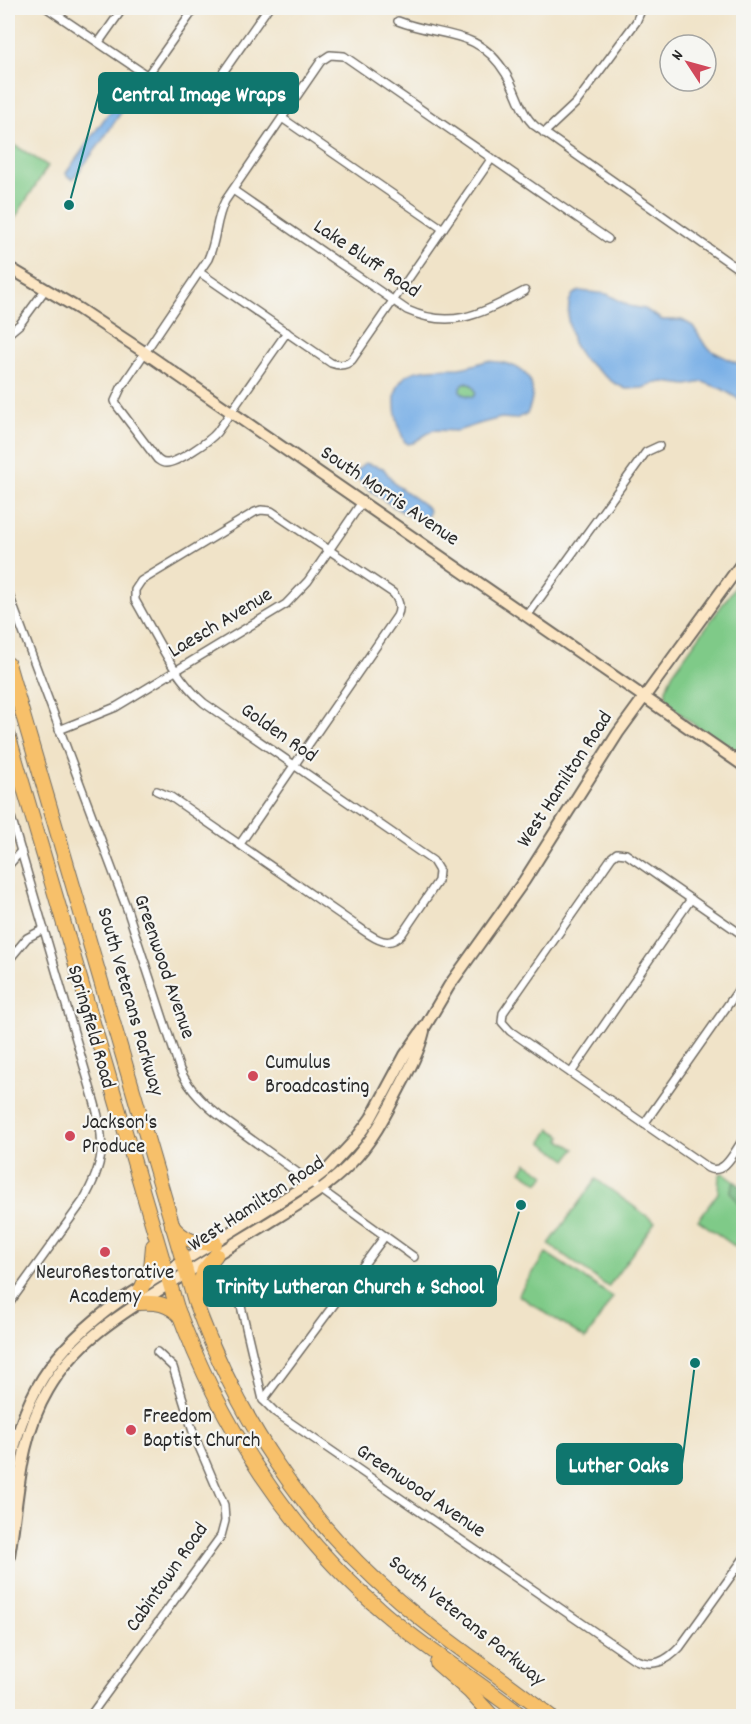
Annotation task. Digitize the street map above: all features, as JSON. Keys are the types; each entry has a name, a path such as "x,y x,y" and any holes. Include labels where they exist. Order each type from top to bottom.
{"highway":[{"name":"South Veterans Parkway","path":"8,664 171,1225 195,1302 216,1357 256,1434 290,1485 328,1532 398,1600 550,1716"},
{"name":"South Veterans Parkway","path":"8,734 167,1278 180,1317 214,1394 254,1464 279,1499 317,1546 364,1596 522,1716"},
{"path":"171,1225 188,1240 215,1249 204,1270 195,1302"},
{"path":"153,1232 151,1268 140,1296 167,1305 180,1317"},
{"path":"386,1614 470,1692 492,1716"}],"main road":[{"name":"South Morris Avenue","path":"8,267 79,309 144,352 744,766"},
{"name":"West Hamilton Road","path":"17,1433 40,1380 65,1346 94,1320 140,1296 215,1249 329,1168 355,1140 371,1118 405,1055 426,1025 448,986 534,865 599,761 643,697 744,560"},
{"name":"West Hamilton Road","path":"215,1249 321,1189 350,1165 374,1135 420,1050 426,1025"},
{"path":"8,1482 17,1433"},
{"path":"8,1561 19,1477 17,1433"}],"street":[{"path":"47,8 189,106 195,106 203,101 268,8"},
{"path":"99,42 123,8"},
{"path":"147,76 195,8"},
{"path":"544,133 576,103 636,22 642,8"},
{"path":"398,21 423,29 459,35 480,45 497,61 507,75 529,121 744,273"},
{"path":"287,332 209,441 173,461 164,463 159,461 115,401 118,392 211,253 221,210 233,190 321,62 333,54 344,56 608,239"},
{"path":"282,118 443,229"},
{"path":"199,272 332,363 344,365 352,360 492,158"},
{"name":"Lake Bluff Road","path":"233,190 407,310 423,316 454,320 475,315 525,291"},
{"path":"8,334 20,324 45,290"},
{"path":"527,616 646,452 659,446"},
{"name":"Laesch Avenue","path":"59,730 116,707 286,604 303,587 362,502"},
{"name":"Golden Rod","path":"240,844 380,941 389,942 402,934 437,884 439,871 433,861 204,703 187,687 135,600 135,591 141,581 255,512 266,510 274,512 330,550"},
{"path":"157,791 171,797 240,844 397,616 399,604 393,594 330,550"},
{"name":"Greenwood Avenue","path":"8,592 120,889 185,1079 199,1099 211,1110 414,1257"},
{"name":"Springfield Road","path":"8,807 102,1127 102,1147 93,1183 83,1201 8,1305"},
{"path":"8,866 21,851"},
{"path":"744,936 626,854 617,853 503,1013 502,1022 510,1031 708,1168 719,1170 723,1168 744,1138"},
{"path":"571,1073 691,899"},
{"path":"8,961 27,938 44,930"},
{"path":"644,1124 744,982"},
{"path":"263,1400 385,1236"},
{"path":"230,1291 241,1306 263,1400"},
{"name":"Cabintown Road","path":"90,1716 221,1536 225,1521 224,1505 194,1435 173,1367 157,1352"},
{"name":"Greenwood Avenue","path":"263,1400 275,1412 634,1659 651,1664 659,1663 670,1657 680,1647 744,1558"},
{"path":"8,1713 12,1716"}],"green space":[{"path":"8,141 48,166 8,229"},
{"path":"464,382 473,386 476,393 473,397 460,391"},
{"path":"743,576 743,758 688,720 670,703 666,693 673,673"},
{"path":"550,1129 562,1136 560,1140 575,1149 567,1160 542,1142"},
{"path":"527,1163 545,1175 539,1183 521,1171"},
{"path":"723,1173 743,1188 743,1252 698,1220 718,1193 719,1175"},
{"path":"596,1179 655,1222 608,1287 549,1244"},
{"path":"734,1181 743,1188 743,1210 730,1192"},
{"path":"546,1253 613,1297 586,1339 518,1295"}],"water":[{"path":"116,108 120,114 99,145 73,179 67,176 66,173 107,115"},
{"path":"580,291 607,294 629,306 645,309 662,320 682,320 693,326 705,345 714,352 743,364 743,402 722,389 703,382 687,385 663,382 643,388 626,389 614,383 582,358 573,343 568,320 569,302 573,294"},
{"path":"486,361 509,365 526,374 532,391 527,414 515,419 501,418 457,431 433,430 413,443 408,444 404,441 395,405 397,388 402,380 413,372 463,368","holes":["468,382 476,393 473,397 460,391 464,383"]},
{"path":"365,463 383,468 395,484 428,508 429,513 426,519 410,516 363,484 357,478 356,472"}],"place":[{"name":"Central Image Wraps","path":"69,205"},
{"name":"Cumulus Broadcasting","path":"253,1076"},
{"name":"Jackson's Produce","path":"70,1136"},
{"name":"Trinity Lutheran Church & School","path":"521,1205"},
{"name":"NeuroRestorative Academy","path":"105,1252"},
{"name":"Luther Oaks","path":"695,1363"},
{"name":"Freedom Baptist Church","path":"131,1430"}]}
